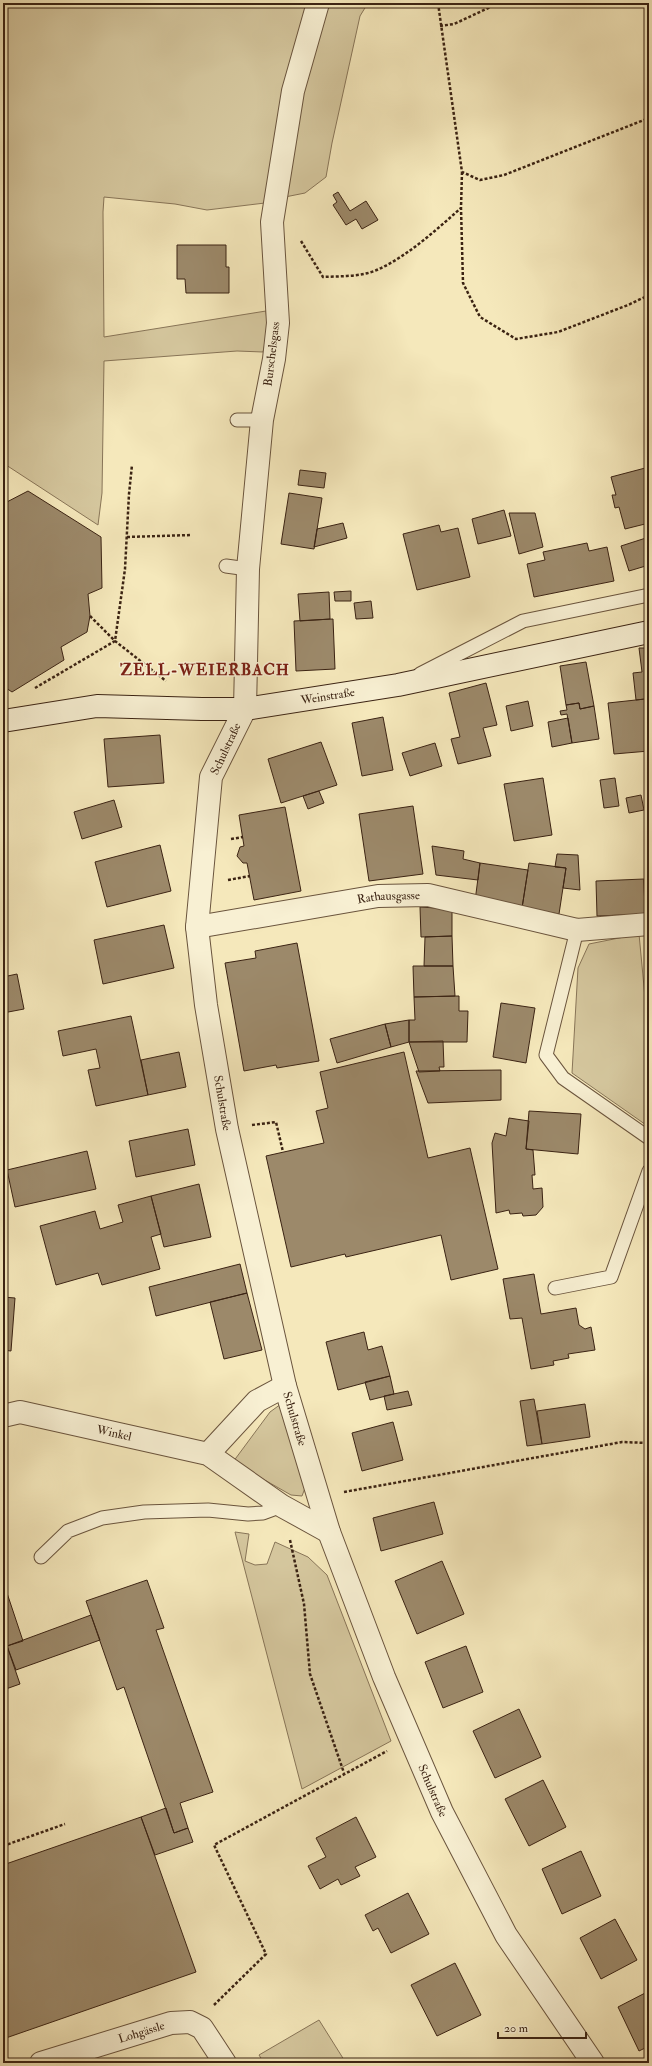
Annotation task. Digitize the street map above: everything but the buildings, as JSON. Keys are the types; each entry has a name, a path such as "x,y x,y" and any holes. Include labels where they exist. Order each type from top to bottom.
{"street":[{"name":"Burschelsgass","path":"245,708 248,569 262,420 274,359 278,323 272,222 293,91 318,3"},
{"name":"Weinstraße","path":"3,721 97,706 202,709 245,708 398,685 649,632"},
{"name":"Schulstraße","path":"245,708 211,777 197,927 206,1005 227,1129 285,1386 329,1532 384,1677 442,1812 506,1935 593,2063"},
{"name":"Rathausgasse","path":"197,927 378,896 404,894 428,895 577,930 649,924"},
{"path":"208,1454 257,1401 285,1386"},
{"name":"Winkel","path":"9,1411 208,1454 282,1506 329,1532"},
{"name":"Lohgässle","path":"40,2063 171,2023 190,2022 202,2028"},
{"path":"202,2028 224,2063"}],"lane":[{"path":"237,420 262,420"},
{"path":"226,566 248,569"},
{"path":"398,685 523,621 649,595"},
{"path":"577,930 546,1055 563,1078 649,1138"},
{"path":"554,1288 611,1277 649,1170"},
{"path":"41,1557 68,1532 102,1518 144,1512 208,1510 248,1514 263,1513 282,1506"}],"path":[{"path":"438,3 440,26 462,172 461,208 463,283 480,317 516,339 558,332 628,305 649,295"},
{"path":"440,26 454,24 499,3"},
{"path":"462,172 480,180 504,175 649,118"},
{"path":"272,222 291,222 307,252 324,277 350,275 378,270 412,249 461,208"},
{"path":"115,640 125,569 132,465"},
{"path":"127,537 191,535"},
{"path":"90,616 115,640 171,685"},
{"path":"40,685 115,640"},
{"path":"228,880 250,876"},
{"path":"227,1129 276,1122 284,1152"},
{"path":"318,1497 622,1442 649,1443"},
{"path":"282,1506 304,1604 310,1674 344,1773"},
{"path":"202,2028 213,2005 266,1954 214,1845 344,1773 393,1748"},
{"path":"3,1846 65,1824"}],"shaded area":[{"path":"3,3 311,3 265,203 207,210 175,204 104,197 104,337 266,311 268,332 263,352 237,351 104,361 102,493 98,525 3,463"},
{"path":"328,3 368,3 360,16 326,177 305,193 285,197 300,95"},
{"path":"639,934 646,1008 649,1008 649,1127 572,1073 578,968 589,944"},
{"path":"281,1404 305,1488 302,1496 291,1495 233,1462 270,1412"},
{"path":"235,1532 249,1534 245,1561 255,1565 267,1564 275,1542 308,1557 327,1575 391,1741 302,1789"},
{"path":"319,2020 346,2063 264,2063 259,2055"}],"district":[{"name":"ZELL-WEIERBACH","path":"205,670"}]}
